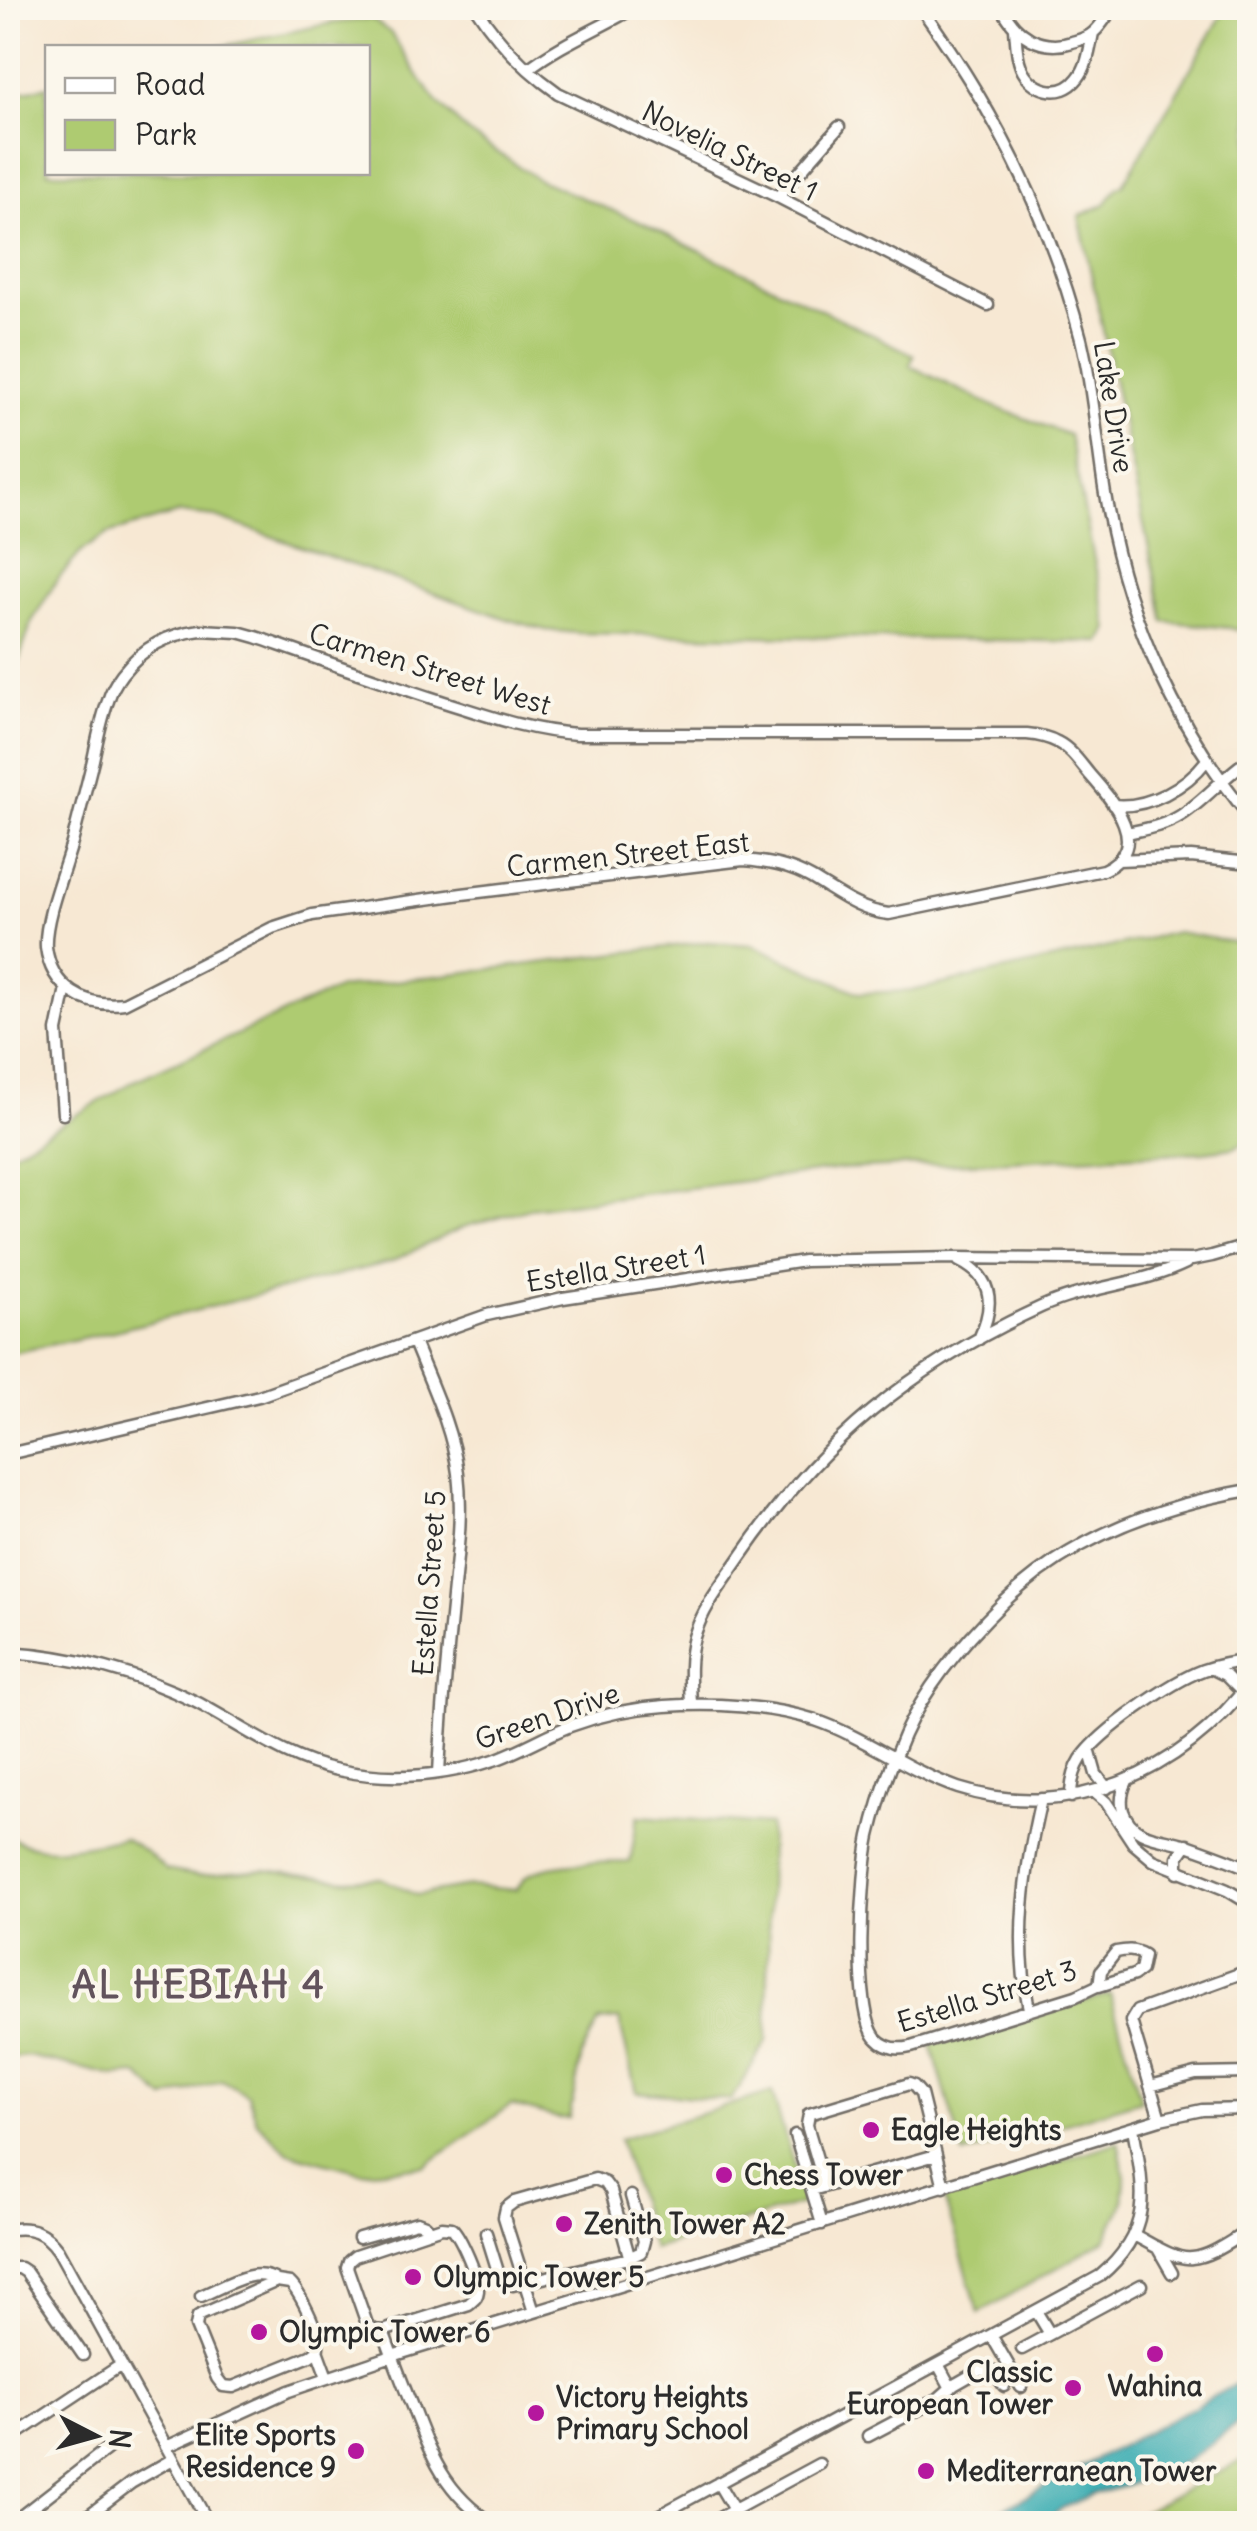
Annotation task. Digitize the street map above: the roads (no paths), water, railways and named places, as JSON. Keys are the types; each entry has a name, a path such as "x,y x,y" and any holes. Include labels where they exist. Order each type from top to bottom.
{"street":[{"name":"Novelia Street 1","path":"476,8 506,48 558,93 778,197 988,305"},
{"path":"528,69 550,52 634,8"},
{"name":"Lake Drive","path":"921,8 992,118 1040,216 1081,342 1107,507 1141,630 1207,760 1250,817"},
{"path":"1002,8 1014,28 1023,72 1035,86 1052,91 1076,80 1086,63 1094,33 1113,8"},
{"path":"1014,28 1052,46 1094,33"},
{"path":"778,197 839,127"},
{"name":"Carmen Street West","path":"66,988 49,961 47,929 105,709 110,694 132,662 164,639 182,633 220,630 256,636 383,682 547,731 1038,735 1069,750 1120,812 1127,833"},
{"path":"1113,804 1144,803 1186,782 1207,760"},
{"path":"1118,860 1126,846 1127,833 1180,816 1250,760"},
{"name":"Carmen Street East","path":"66,988 93,1003 124,1003 297,919 721,861 766,862 788,867 864,909 889,914 1103,870 1118,860 1190,857 1250,862"},
{"path":"63,1114 57,1031 66,988"},
{"path":"61,1095 76,1094"},
{"name":"Estella Street 1","path":"8,1454 258,1396 525,1305 804,1262 954,1258 1192,1260 1250,1245"},
{"path":"954,1258 978,1273 988,1294 988,1317 979,1339"},
{"path":"691,1705 691,1653 701,1618 770,1514 818,1458 847,1432 914,1378 979,1339 1064,1298 1158,1274 1192,1260"},
{"name":"Estella Street 5","path":"414,1342 448,1426 460,1493 439,1774"},
{"path":"896,1758 919,1708 953,1660 1006,1601 1048,1566 1154,1512 1250,1490"},
{"name":"Green Drive","path":"8,1652 52,1656 120,1671 196,1703 312,1764 389,1778 439,1774 495,1759 570,1726 607,1715 691,1705 756,1708 797,1716 847,1733 960,1788 992,1796 1041,1799 1071,1797 1128,1781 1213,1723 1250,1682"},
{"path":"1071,1797 1075,1771 1104,1734 1196,1673 1250,1660"},
{"path":"1210,1668 1232,1680 1242,1692"},
{"path":"1089,1749 1092,1766 1107,1788"},
{"name":"Estella Street 3","path":"896,1758 874,1819 864,1874 863,1973 874,2035 886,2046 903,2049 1076,1996 1134,1975 1141,1970 1144,1955 1137,1951 1116,1952 1101,1972 1100,1986"},
{"path":"1128,1781 1121,1799 1134,1828 1150,1837 1187,1844 1250,1869"},
{"path":"1094,1792 1143,1852 1164,1866 1227,1890 1250,1904"},
{"path":"1029,2009 1022,1928 1028,1861 1041,1799"},
{"path":"1178,1872 1178,1857 1187,1844"},
{"path":"1160,2119 1130,2021 1134,2012 1239,1974 1250,1974"},
{"path":"1150,2086 1196,2074 1250,2073"},
{"path":"826,2186 807,2125 809,2114 904,2084 914,2086 921,2094 944,2187"},
{"path":"166,2446 327,2377 473,2330 1160,2119 1202,2110 1250,2109"},
{"path":"643,2524 1100,2276 1122,2254 1139,2220 1143,2192 1133,2128"},
{"path":"795,2135 822,2224"},
{"path":"812,2190 936,2155"},
{"path":"534,2312 504,2217 506,2208 514,2202 596,2179 606,2182 636,2281"},
{"path":"486,2233 500,2278 513,2285 629,2258 641,2252 644,2241 631,2196"},
{"path":"359,2238 417,2222 430,2231"},
{"path":"447,2226 460,2236 478,2286 475,2298 465,2306 382,2331 370,2327 348,2264 355,2256 447,2226"},
{"path":"8,2230 34,2229 52,2242 210,2524"},
{"path":"1134,2235 1178,2256 1192,2258 1250,2230"},
{"path":"1156,2246 1172,2273"},
{"path":"8,2268 26,2272 83,2355"},
{"path":"200,2296 255,2274 270,2276 278,2282"},
{"path":"317,2350 233,2387 224,2386 216,2378 196,2321 202,2313 278,2282 290,2282 318,2340 317,2350 327,2377"},
{"path":"1022,2349 1142,2285"},
{"path":"465,2306 473,2330"},
{"path":"1036,2310 1050,2334"},
{"path":"382,2331 442,2476 458,2497 492,2524"},
{"path":"991,2335 1022,2387"},
{"path":"938,2364 951,2388"},
{"path":"8,2440 121,2365"},
{"path":"868,2436 938,2399 979,2371 994,2372 1004,2386"},
{"path":"233,2387 246,2410"},
{"path":"11,2524 112,2445"},
{"path":"78,2524 131,2484 173,2459"},
{"path":"710,2523 819,2464"},
{"path":"718,2482 734,2510"}],"water":[{"path":"1249,2377 1249,2415 1189,2460 1127,2486 1093,2494 1041,2523 976,2523"}],"place":[{"name":"Eagle Heights","path":"871,2130"},
{"name":"Chess Tower","path":"724,2175"},
{"name":"Zenith Tower A2","path":"564,2224"},
{"name":"Olympic Tower 5","path":"413,2277"},
{"name":"Olympic Tower 6","path":"259,2332"},
{"name":"Wahina","path":"1155,2354"},
{"name":"Classic European Tower","path":"1073,2388"},
{"name":"Victory Heights Primary School","path":"536,2413"},
{"name":"Elite Sports Residence 9","path":"356,2451"},
{"name":"Mediterranean Tower","path":"926,2471"}],"district":[{"name":"AL HEBIAH 4","path":"199,1985"}]}
